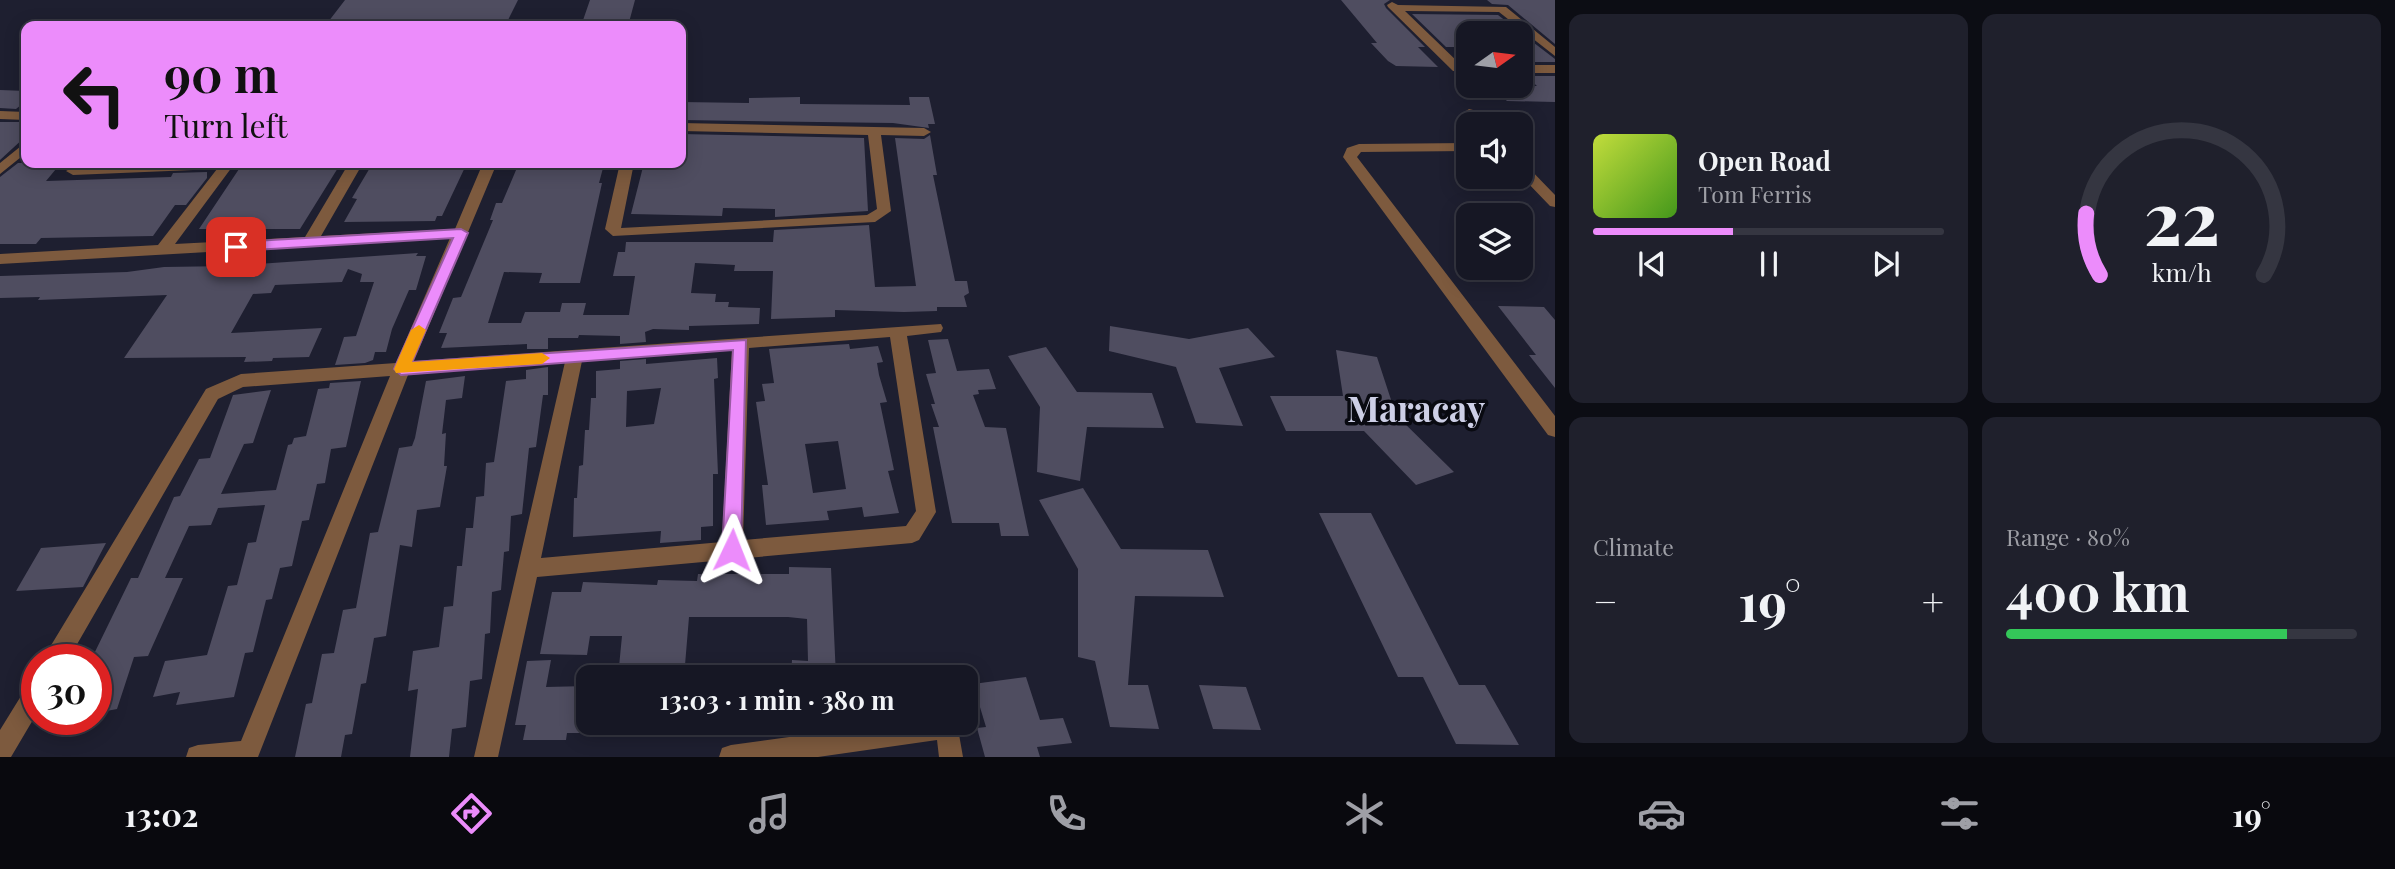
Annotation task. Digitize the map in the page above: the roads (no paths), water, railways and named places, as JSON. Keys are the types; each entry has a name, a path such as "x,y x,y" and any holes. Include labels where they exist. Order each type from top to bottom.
{"street":[{"path":"1391,4 1502,9 1555,53"},
{"path":"1391,4 1456,67"},
{"path":"1533,69 1555,69"},
{"path":"0,115 21,116"},
{"path":"686,127 924,132"},
{"path":"626,168 612,229 618,233 870,219 884,211 874,131"},
{"path":"1456,147 1359,148 1352,151 1350,157 1555,430"},
{"path":"0,170 21,151"},
{"path":"74,171 132,168"},
{"path":"162,251 224,168"},
{"path":"310,242 353,168"},
{"path":"198,757 247,755 401,369 488,168"},
{"path":"1533,180 1555,203"},
{"path":"0,259 461,233"},
{"path":"64,644 212,394 241,381 935,328"},
{"path":"530,568 912,534 926,512 898,332"},
{"path":"732,550 741,344"},
{"path":"486,757 575,356"},
{"path":"0,753 21,718"},
{"path":"731,757 947,727 951,757"}],"district":[{"name":"Maracay","path":"1416,407"}]}
